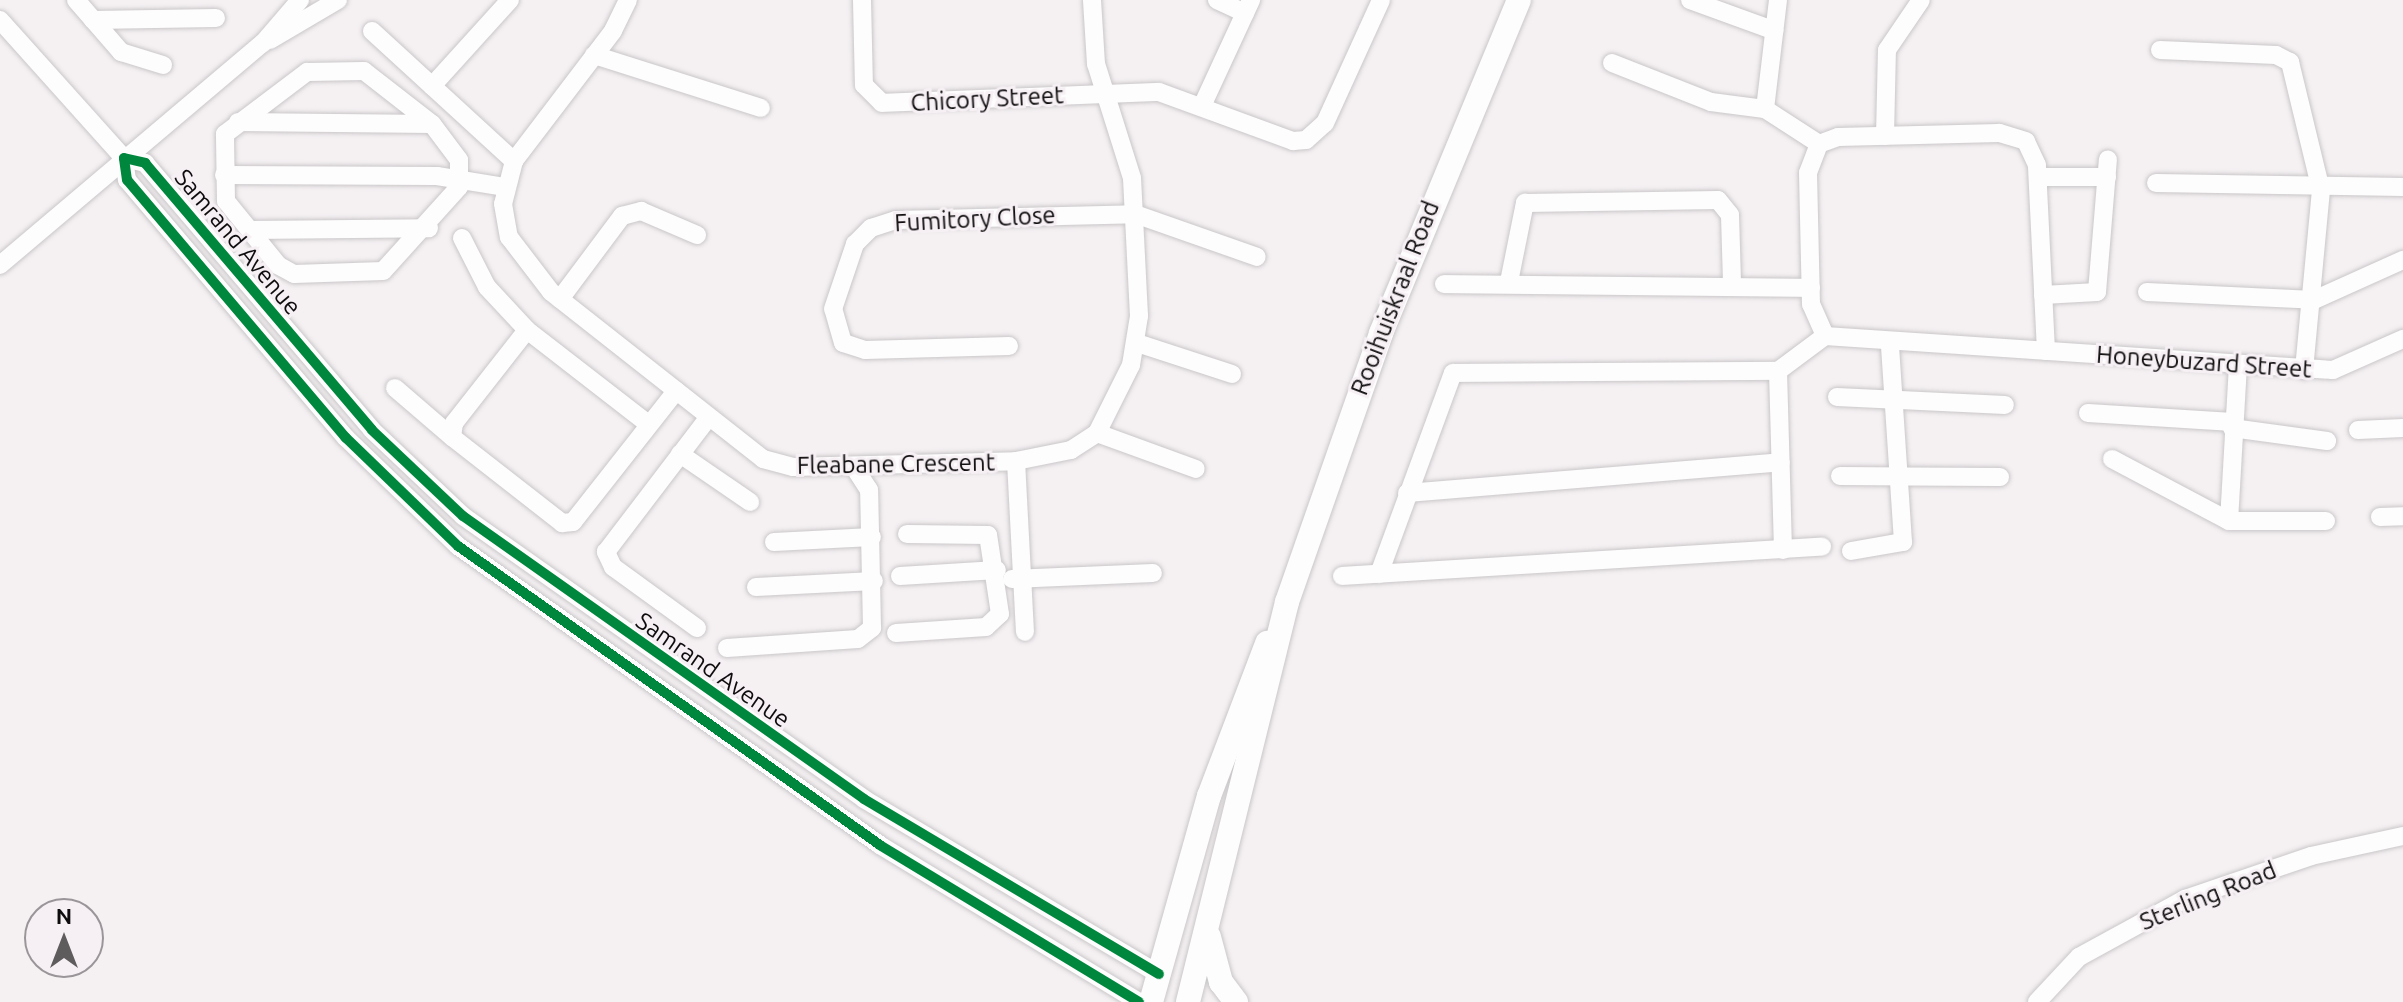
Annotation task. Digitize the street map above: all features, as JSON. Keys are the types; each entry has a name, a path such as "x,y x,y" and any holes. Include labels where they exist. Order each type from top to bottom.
{"main road":[{"name":"Rooihuiskraal Road","path":"1151,1002 1224,752 1287,602 1386,318 1519,0"},
{"name":"Rooihuiskraal Road","path":"1197,998 1208,930 1287,602"},
{"path":"1208,930 1215,967 1236,1002"},
{"name":"Samrand Avenue","path":"1159,974 1197,998"}],"street":[{"path":"76,0 129,58 163,65"},
{"path":"0,265 263,43 300,0"},
{"path":"263,43 338,0"},
{"path":"432,86 510,0"},
{"name":"Fleabane Crescent","path":"628,0 594,55 514,161 504,187 505,221 517,254 560,299 708,418 773,464 854,467 1016,461 1071,450 1097,433"},
{"name":"Chicory Street","path":"862,0 864,85 882,103 1159,92 1203,104 1281,138 1306,140 1325,123 1381,0"},
{"path":"1092,0 1096,64 1122,128 1135,214 1137,343 1097,433 1196,469"},
{"path":"1203,104 1248,6 1217,0"},
{"path":"1690,0 1775,31"},
{"path":"1765,109 1778,0"},
{"path":"1885,136 1887,50 1921,0"},
{"path":"93,20 216,18"},
{"path":"0,20 124,158"},
{"path":"372,31 514,161"},
{"path":"2160,50 2285,57 2321,190 2314,300 2304,370"},
{"path":"594,55 761,108"},
{"path":"1612,63 1711,102 1765,109 1819,144 1885,136 2009,134 2031,148 2038,177 2046,351"},
{"path":"314,70 372,74 432,124 456,154 462,179 429,228 393,265 367,276 294,274 226,201 222,142 238,122 314,70"},
{"path":"238,122 432,124"},
{"path":"1379,574 1453,373 1778,371 1825,336 1813,318 1811,288 1808,173 1819,144"},
{"name":"Samrand Avenue","path":"1139,1002 880,845 458,546 346,438 274,355 127,180 124,158 145,163 372,430 474,525 864,799 1159,974"},
{"path":"2038,177 2108,168 2097,292 2043,295"},
{"path":"224,175 462,179 504,187"},
{"path":"2156,183 2321,190 2403,187"},
{"path":"1509,282 1525,203 1718,200 1730,215 1732,284"},
{"path":"560,299 622,216 653,214 697,235"},
{"path":"1135,214 1257,257"},
{"name":"Fumitory Close","path":"1009,346 865,350 843,343 833,309 855,244 871,228 896,220 1135,214"},
{"path":"250,230 429,228"},
{"path":"462,238 487,287 527,330 647,423"},
{"path":"2147,292 2314,300 2403,260"},
{"path":"1444,284 1732,284 1811,288"},
{"path":"452,437 454,423 527,330"},
{"name":"Honeybuzard Street","path":"1825,336 1890,344 2046,351 2304,370 2347,366 2401,345"},
{"path":"1137,343 1232,374"},
{"path":"1851,551 1902,545 1890,344"},
{"path":"2229,521 2238,365"},
{"path":"1778,371 1783,550"},
{"path":"395,388 452,437 570,523 647,423 676,391"},
{"path":"1837,397 2005,405"},
{"path":"2088,413 2233,425 2327,441"},
{"path":"697,628 613,567 606,552 708,418"},
{"path":"2358,430 2403,428"},
{"path":"680,454 750,502"},
{"path":"2112,459 2229,521 2326,521"},
{"path":"1016,461 1025,632"},
{"path":"1407,493 1781,462"},
{"path":"727,648 858,639 872,628 874,581 869,490 854,467"},
{"path":"1840,476 2000,477"},
{"path":"2380,517 2403,516"},
{"path":"896,633 992,625 1000,614 997,575 988,535 907,534"},
{"path":"774,542 872,537"},
{"path":"1342,576 1822,547"},
{"path":"900,576 997,575 1024,578 1153,573"},
{"path":"756,587 874,581"},
{"name":"Sterling Road","path":"2037,1002 2079,957 2185,899 2311,856 2403,836"}],"cycle path":[{"path":"1139,1002 880,845 458,546 346,438 127,180 124,158 145,163 372,430 463,516 864,799 1159,974"}]}
